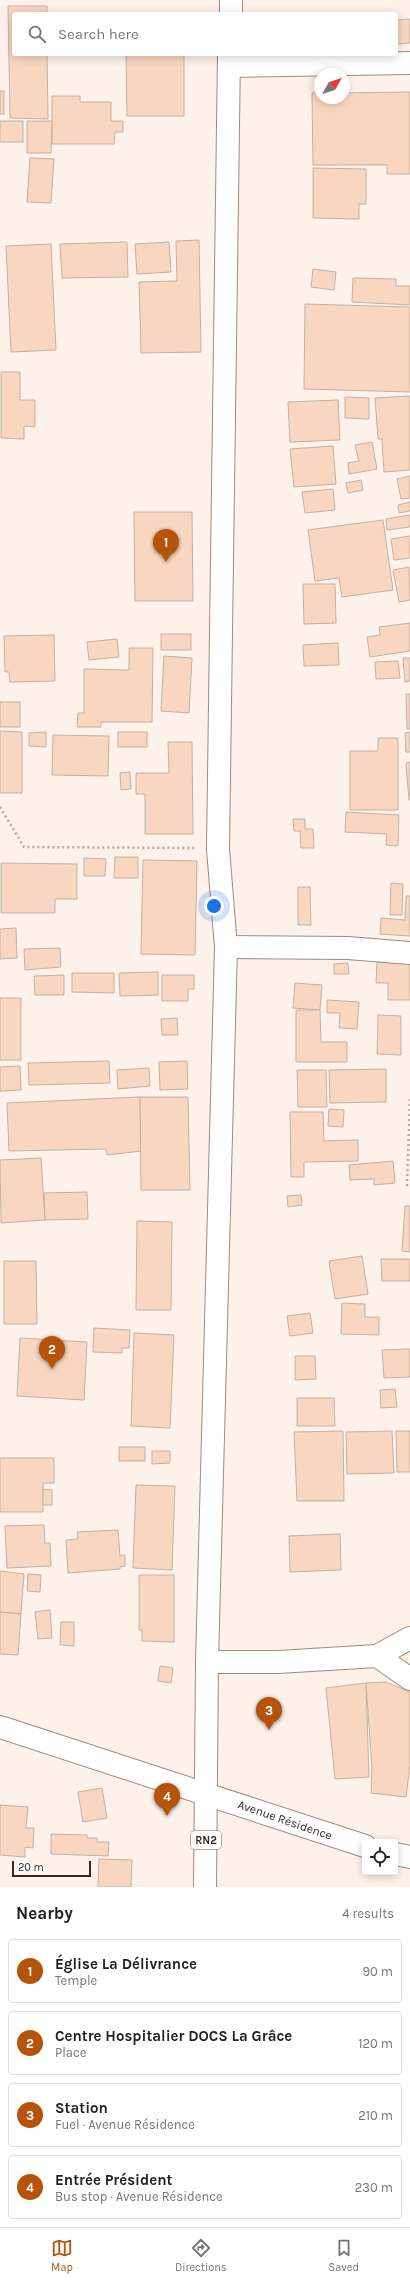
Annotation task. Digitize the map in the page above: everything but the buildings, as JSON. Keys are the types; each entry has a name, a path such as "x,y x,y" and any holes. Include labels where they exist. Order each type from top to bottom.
{"main road":[{"path":"231,0 231,12"},
{"path":"229,60 410,64"},
{"name":"RN2","path":"206,1887 207,1662 226,947 218,849 229,60"},
{"path":"226,947 348,948 410,953"},
{"path":"207,1662 278,1662 377,1656 410,1638"},
{"path":"377,1656 410,1679"},
{"name":"Avenue Résidence","path":"0,1727 362,1845"},
{"path":"398,1855 410,1857"}],"path":[{"path":"0,807 24,847 218,849"},
{"path":"407,1186 410,1099"}],"place":[{"name":"Église La Délivrance","path":"166,562"},
{"name":"Centre Hospitalier DOCS La Grâce","path":"52,1369"},
{"name":"Station","path":"269,1730"},
{"name":"Entrée Président","path":"167,1816"}]}
